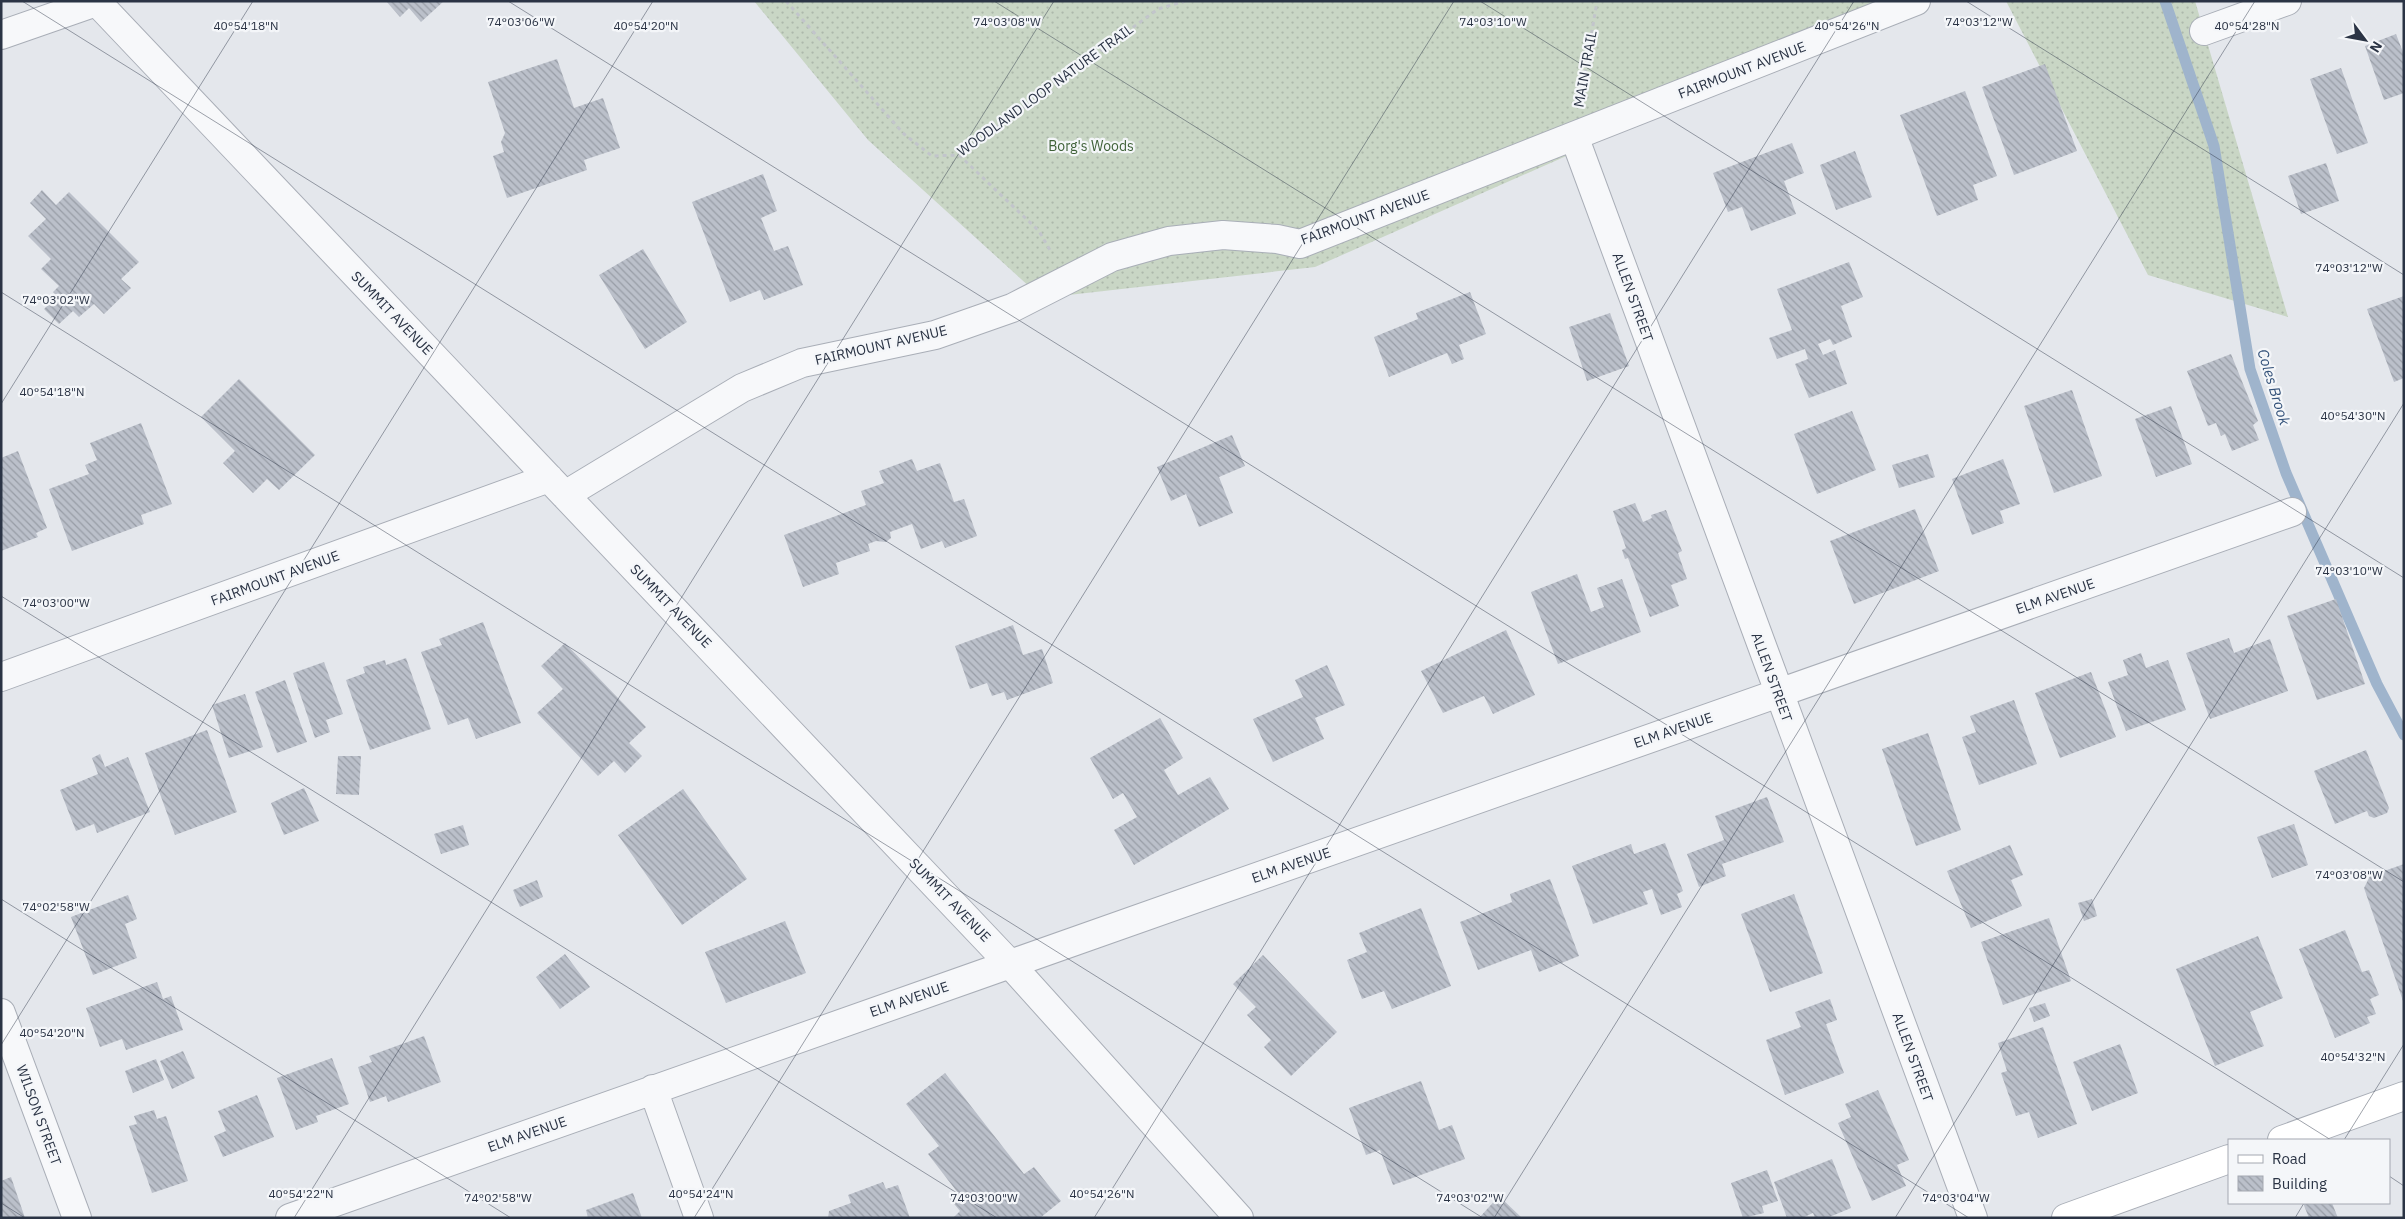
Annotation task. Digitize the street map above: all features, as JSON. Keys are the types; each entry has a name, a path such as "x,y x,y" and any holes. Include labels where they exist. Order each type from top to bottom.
{"street":[{"name":"FAIRMOUNT AVENUE","path":"1,677 557,487 742,388 802,364 935,336 1012,308 1112,257 1169,241 1223,235 1277,239 1300,244 1916,1"},
{"path":"2204,31 2287,1"},
{"path":"1,35 96,2"},
{"name":"SUMMIT AVENUE","path":"96,2 1010,964 1239,1218"},
{"name":"ALLEN STREET","path":"1574,136 1973,1218"},
{"name":"ELM AVENUE","path":"290,1218 2292,512"},
{"name":"WILSON STREET","path":"1,1013 77,1218"},
{"path":"653,1089 699,1218"},
{"path":"2285,1139 2404,1096"},
{"path":"2066,1218 2228,1159"}],"path":[{"name":"WOODLAND LOOP NATURE TRAIL","path":"786,1 904,134 932,156 959,155 1158,9 1185,1"},
{"name":"MAIN TRAIL","path":"1574,136 1597,1"},
{"path":"959,155 1039,231 1067,280"}],"green space":[{"name":"Borg's Woods","path":"754,1 1917,1 1315,267 1042,298 868,140"},
{"path":"2006,1 2195,1 2288,317 2148,275"}],"building":[{"path":"386,1 444,1 421,22 409,8 400,17"},
{"path":"2396,34 2404,55 2404,93 2384,100 2365,46"},
{"path":"557,59 574,108 603,98 620,148 584,160 587,170 507,198 493,156 504,152 501,142 505,133 488,82"},
{"path":"2045,64 2077,151 2014,175 1982,87"},
{"path":"2341,68 2368,143 2337,154 2310,79"},
{"path":"1965,91 1997,176 1973,185 1978,200 1937,216 1900,115"},
{"path":"1792,143 1804,173 1784,181 1796,214 1751,231 1742,207 1728,212 1713,173"},
{"path":"1855,151 1872,197 1836,210 1820,165"},
{"path":"2326,163 2339,201 2301,214 2288,176"},
{"path":"763,174 777,211 761,218 774,251 788,246 803,285 764,300 760,290 730,302 692,202"},
{"path":"42,190 56,205 69,192 139,262 121,279 131,288 104,314 94,304 79,317 73,311 59,324 44,309 57,296 53,292 59,286 41,269 51,259 28,236 46,219 30,203"},
{"path":"643,249 687,322 645,349 599,275"},
{"path":"1849,262 1863,297 1841,306 1852,337 1833,345 1830,339 1818,344 1823,355 1835,350 1847,384 1809,398 1795,364 1808,359 1805,349 1777,359 1769,338 1792,330 1777,289"},
{"path":"1470,292 1486,334 1459,345 1464,359 1452,364 1447,353 1389,377 1374,337 1418,319 1416,313"},
{"path":"2404,296 2404,378 2394,382 2367,309"},
{"path":"1610,313 1629,366 1587,381 1569,327"},
{"path":"2231,354 2258,421 2253,425 2259,440 2232,451 2225,434 2221,436 2216,423 2208,426 2187,371"},
{"path":"239,379 315,455 279,490 267,479 253,493 223,463 235,451 201,417"},
{"path":"2072,390 2102,476 2054,493 2024,406"},
{"path":"2171,406 2192,464 2156,477 2135,419"},
{"path":"1852,411 1876,470 1817,494 1794,434"},
{"path":"141,423 172,504 141,515 144,524 72,551 49,489 89,474 85,465 97,460 90,443"},
{"path":"1232,435 1245,466 1219,477 1233,513 1199,527 1186,494 1171,501 1157,467"},
{"path":"18,451 47,528 36,533 38,537 1,551 1,458"},
{"path":"1928,454 1935,477 1899,488 1892,465"},
{"path":"912,459 917,471 940,463 954,502 964,499 977,536 945,548 942,541 921,549 912,524 890,532 891,538 886,542 876,541 868,544 870,551 836,563 839,574 803,587 784,535 866,505 861,491 884,483 879,471"},
{"path":"2003,459 2020,504 2000,511 2004,523 1972,535 1952,479"},
{"path":"1635,503 1643,522 1652,518 1651,515 1666,510 1682,551 1678,553 1687,579 1671,585 1679,606 1650,617 1628,558 1625,559 1622,550 1626,548 1613,511"},
{"path":"1915,509 1939,571 1854,604 1830,541"},
{"path":"1577,574 1591,612 1604,607 1597,588 1622,579 1641,632 1558,664 1531,592"},
{"path":"2336,599 2365,684 2317,700 2287,616"},
{"path":"483,622 521,723 476,739 468,718 448,725 421,652 442,645 439,639"},
{"path":"1013,625 1023,655 1042,649 1053,683 1007,700 1004,692 992,696 987,683 970,689 955,646"},
{"path":"1506,630 1535,695 1493,714 1484,696 1443,713 1421,671"},
{"path":"2229,638 2234,653 2270,639 2288,691 2210,719 2186,653"},
{"path":"565,643 646,727 629,743 642,756 625,773 614,761 598,776 537,713 563,689 541,666"},
{"path":"2141,653 2146,668 2168,660 2186,710 2126,731 2108,682 2128,675 2123,660"},
{"path":"406,658 431,729 370,750 346,680 365,673 363,667 385,660 386,665"},
{"path":"324,662 343,714 326,720 330,732 315,738 293,673"},
{"path":"1327,665 1345,705 1315,718 1324,739 1273,762 1253,719 1303,697 1295,680"},
{"path":"2091,672 2116,737 2060,758 2035,693"},
{"path":"285,680 307,742 277,753 255,692"},
{"path":"245,694 263,747 229,758 212,705"},
{"path":"2014,700 2037,764 1979,785 1962,737 1976,732 1970,716"},
{"path":"1160,718 1183,758 1164,770 1178,795 1210,777 1229,809 1134,865 1114,830 1137,817 1123,793 1113,799 1090,758"},
{"path":"207,730 237,812 175,835 145,753"},
{"path":"1928,733 1961,830 1916,846 1882,749"},
{"path":"2366,750 2389,808 2387,813 2374,818 2369,816 2367,811 2335,824 2314,771"},
{"path":"100,754 105,767 128,757 150,812 97,833 94,824 76,831 60,790 98,774 92,758"},
{"path":"338,756 361,756 359,795 336,794"},
{"path":"304,788 319,821 284,835 271,803"},
{"path":"683,789 747,879 682,925 618,835"},
{"path":"1767,797 1784,842 1722,864 1726,876 1699,887 1687,854 1724,840 1715,816"},
{"path":"2294,824 2308,865 2272,878 2257,837"},
{"path":"463,825 469,845 441,854 434,834"},
{"path":"1665,843 1683,891 1677,894 1682,907 1661,915 1652,889 1643,892 1648,904 1593,924 1572,866 1631,844 1634,854"},
{"path":"2010,845 2023,875 2011,880 2022,906 1971,928 1947,871"},
{"path":"2404,864 2403,1001 2364,888 2370,876"},
{"path":"1550,879 1579,956 1539,972 1531,950 1478,970 1460,922 1512,902 1510,894"},
{"path":"537,880 543,897 520,907 513,890"},
{"path":"1794,894 1823,973 1770,992 1741,914"},
{"path":"128,895 137,919 125,924 137,958 93,975 71,917"},
{"path":"2092,899 2097,916 2084,921 2078,903"},
{"path":"1421,908 1451,986 1392,1009 1384,991 1362,999 1347,960 1367,952 1359,933"},
{"path":"2049,918 2071,981 2003,1005 1981,942"},
{"path":"785,921 806,973 726,1003 705,952"},
{"path":"2345,930 2362,972 2369,970 2379,995 2370,999 2376,1014 2367,1017 2370,1023 2335,1038 2299,949"},
{"path":"2258,936 2283,998 2250,1012 2264,1046 2215,1066 2176,969"},
{"path":"565,954 590,987 560,1009 536,977"},
{"path":"1263,955 1337,1032 1291,1076 1264,1047 1271,1040 1247,1015 1256,1007 1233,984"},
{"path":"157,982 163,999 171,996 183,1030 126,1050 122,1039 100,1047 86,1008"},
{"path":"1830,999 1837,1020 1826,1024 1844,1073 1785,1095 1766,1040 1801,1027 1795,1012"},
{"path":"2045,1003 2050,1016 2034,1022 2029,1008"},
{"path":"2043,1027 2077,1124 2038,1138 2029,1112 2016,1116 2001,1073 2007,1071 1998,1043"},
{"path":"424,1036 441,1082 388,1102 386,1096 370,1102 358,1067 372,1062 369,1056"},
{"path":"2120,1044 2138,1093 2092,1111 2073,1062"},
{"path":"183,1051 195,1078 172,1089 160,1061"},
{"path":"332,1058 349,1104 316,1116 318,1122 296,1130 277,1078"},
{"path":"156,1059 164,1080 133,1093 125,1071"},
{"path":"945,1073 1024,1174 1034,1167 1061,1201 1040,1218 953,1218 960,1211 950,1199 958,1193 928,1154 939,1146 906,1104"},
{"path":"1421,1081 1439,1130 1452,1125 1465,1159 1393,1185 1380,1150 1366,1155 1349,1108"},
{"path":"1878,1090 1909,1160 1897,1165 1906,1186 1872,1201 1838,1123 1851,1117 1845,1104"},
{"path":"257,1095 274,1137 223,1157 214,1136 226,1131 218,1111"},
{"path":"154,1110 157,1119 166,1116 188,1181 152,1193 129,1126 137,1124 134,1116"},
{"path":"1832,1159 1851,1208 1827,1218 1815,1218 1813,1213 1802,1218 1787,1218 1774,1182"},
{"path":"1767,1170 1778,1201 1762,1206 1764,1213 1743,1218 1731,1183"},
{"path":"11,1177 25,1218 1,1218 1,1181"},
{"path":"883,1182 886,1189 898,1185 910,1218 828,1218 829,1211 851,1203 848,1195"},
{"path":"633,1193 642,1218 588,1218 586,1210"},
{"path":"1499,1196 1522,1218 1479,1218"},
{"path":"2303,1204 2332,1204 2338,1218 2309,1218"}],"waterway":[{"name":"Coles Brook","path":"2165,1 2214,146 2250,369 2286,473 2377,684 2404,735"}]}
